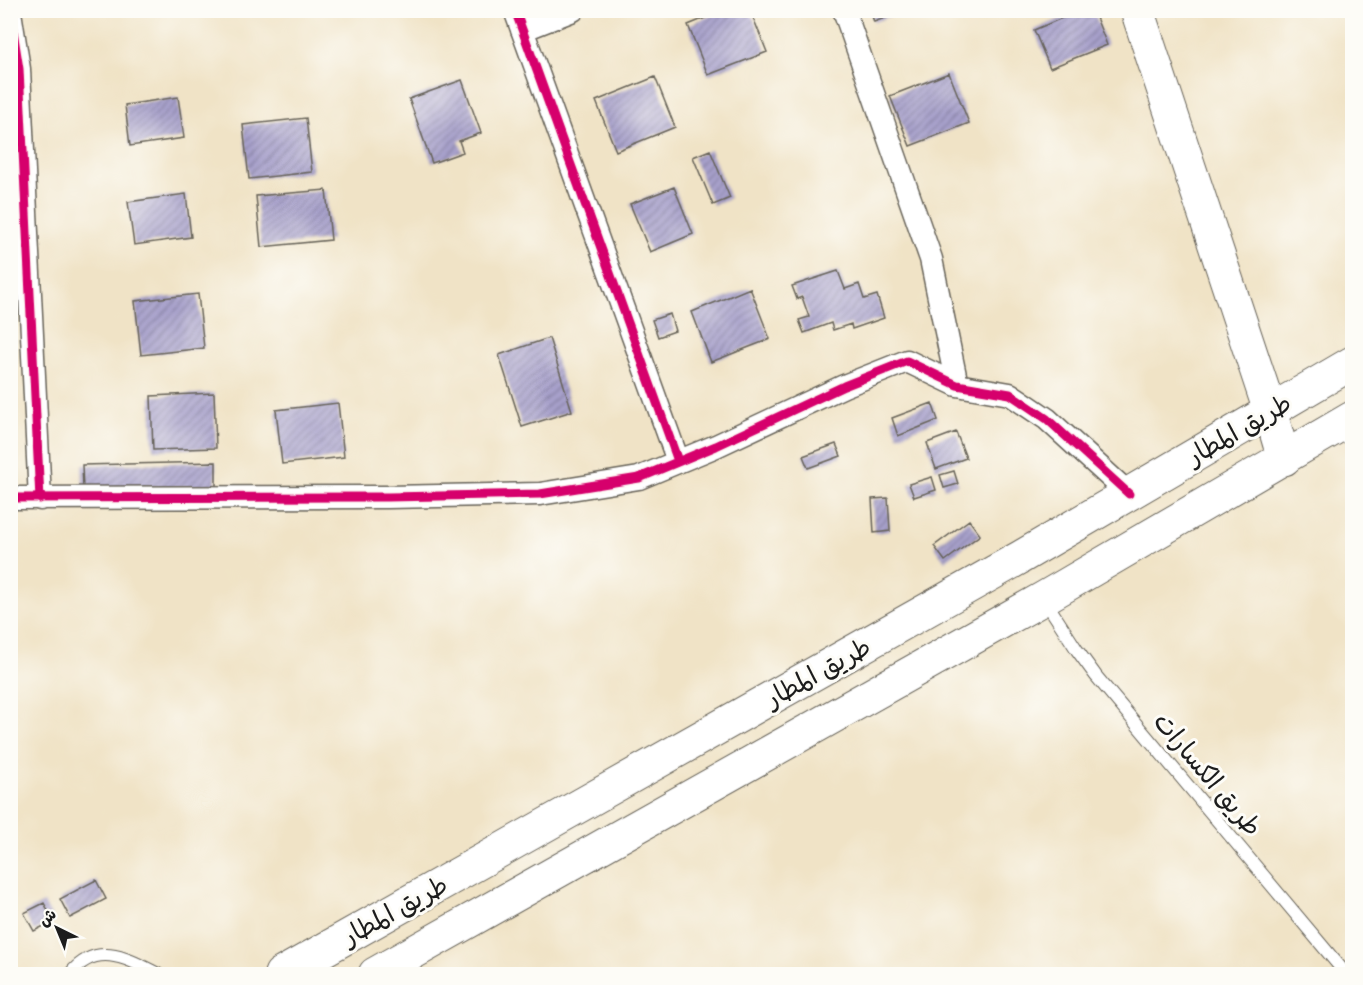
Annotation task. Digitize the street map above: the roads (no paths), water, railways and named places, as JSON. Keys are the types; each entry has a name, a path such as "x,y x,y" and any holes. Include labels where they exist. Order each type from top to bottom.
{"main road":[{"path":"1137,10 1284,459"},
{"name":"طريق المطار","path":"281,975 1021,557 1353,363"},
{"name":"طريق المطار","path":"375,975 1044,598 1353,418"},
{"path":"1021,557 1044,598"}],"street":[{"path":"573,10 518,20 678,461"},
{"path":"844,10 931,259 957,385"},
{"path":"10,12 19,69 40,499"},
{"path":"10,498 540,494 639,478 716,446 844,386 907,361 957,385 1010,394 1047,419 1129,494"}],"lane":[{"name":"طريق الكسارات","path":"1044,598 1096,676 1346,975"},
{"path":"70,975 80,964 102,955 126,958 158,975"}]}
